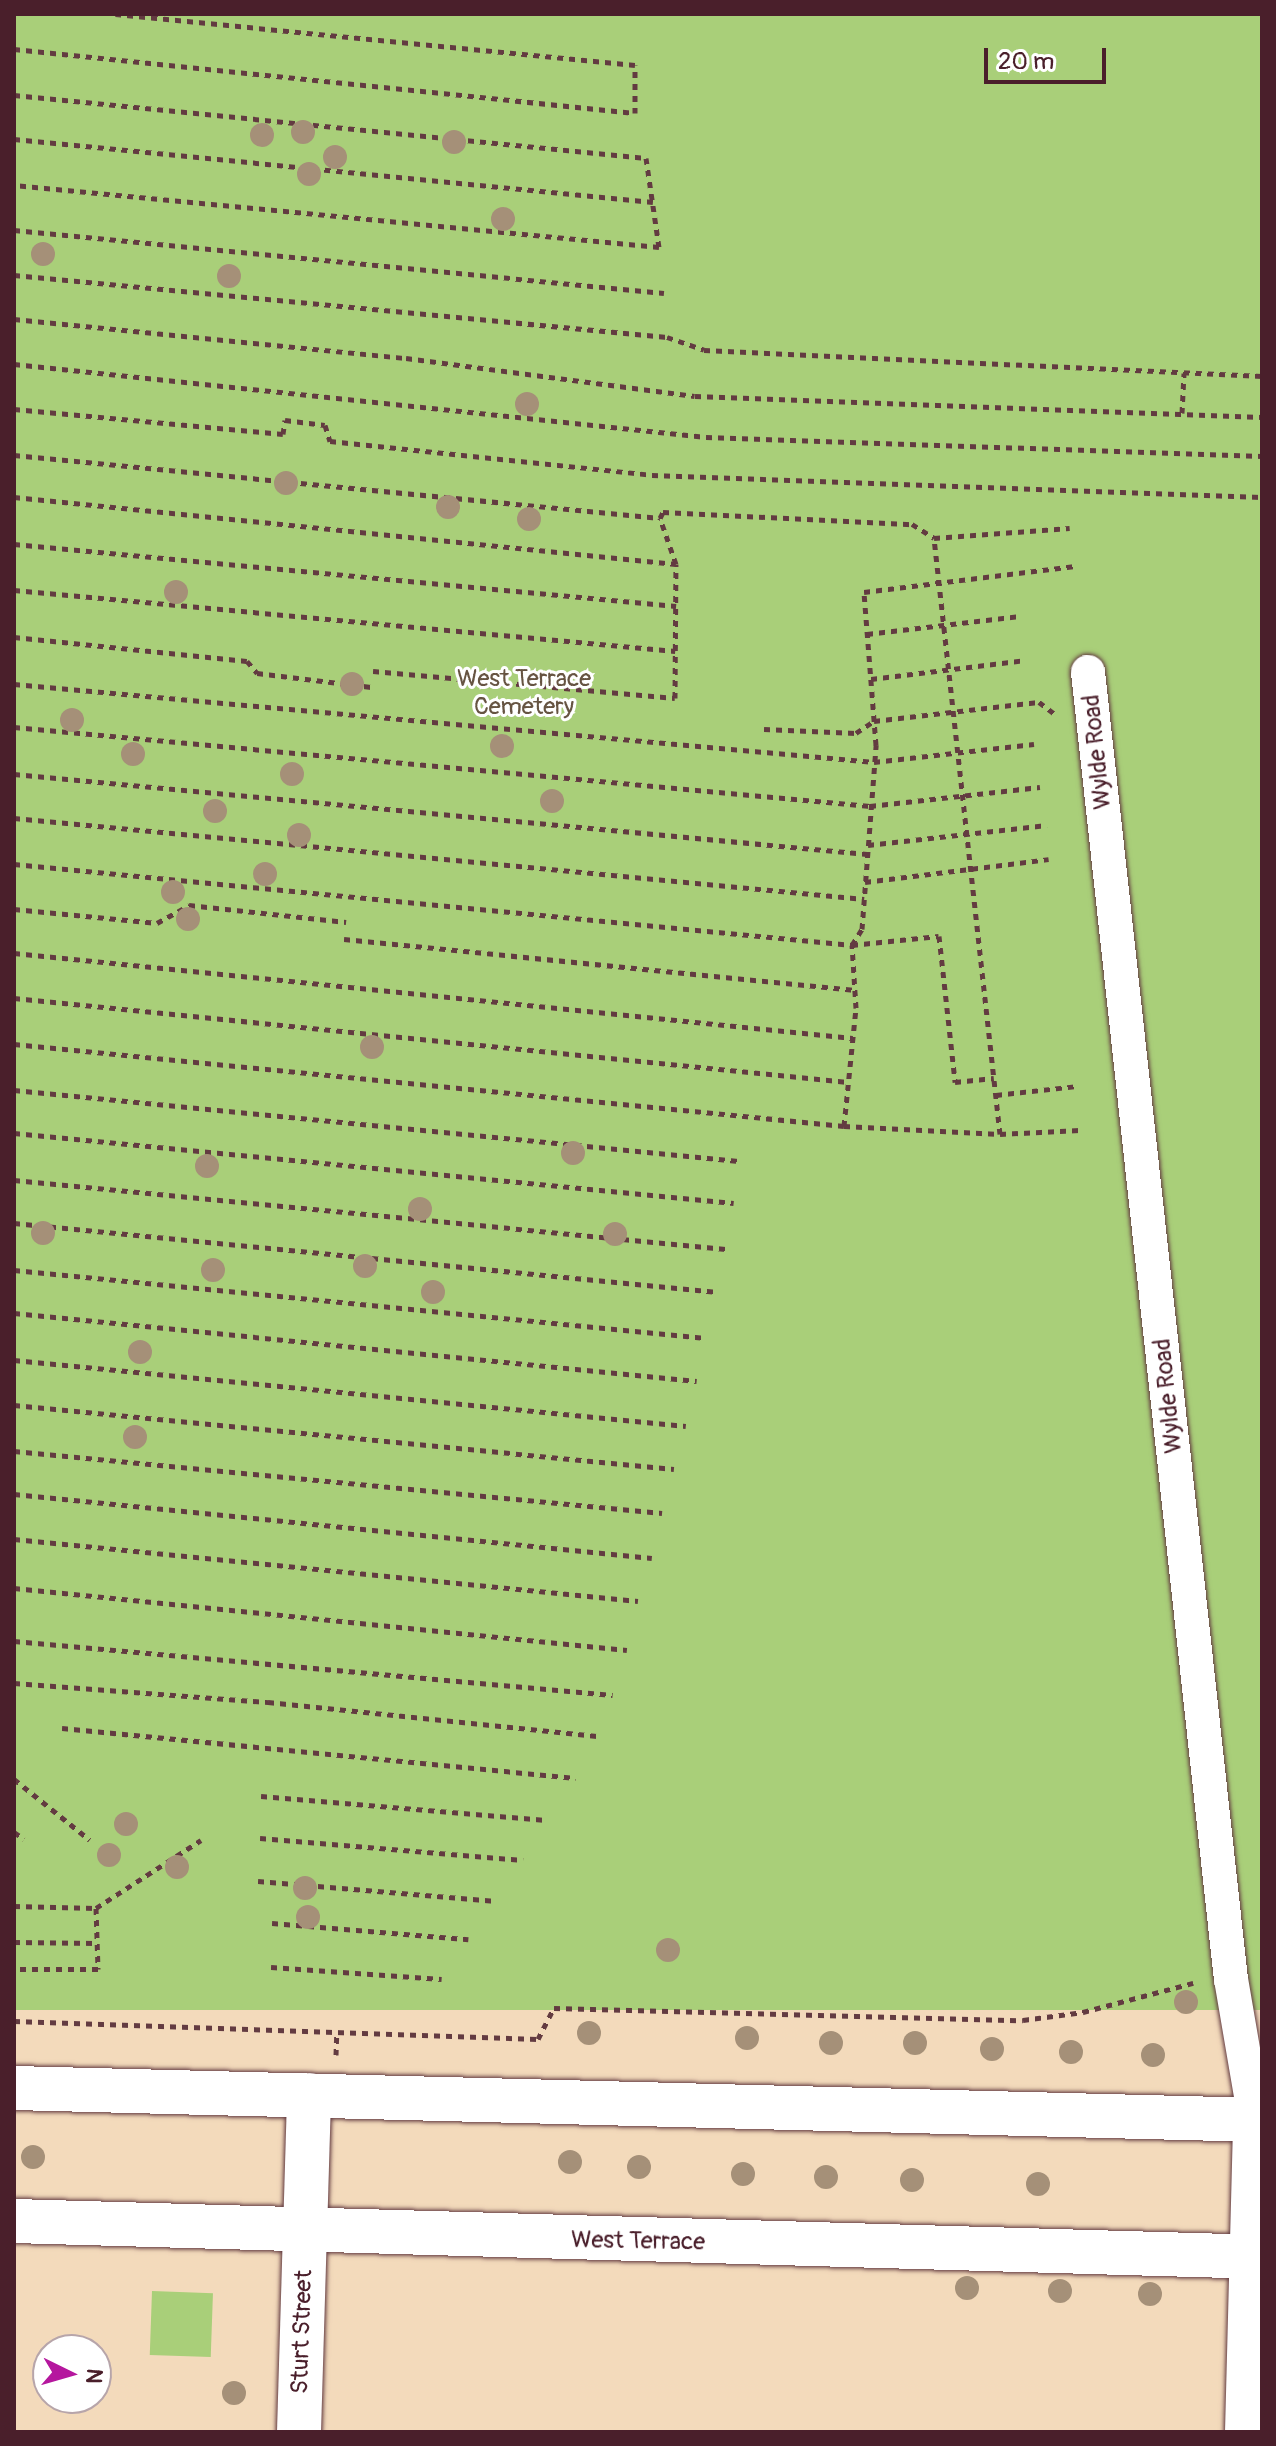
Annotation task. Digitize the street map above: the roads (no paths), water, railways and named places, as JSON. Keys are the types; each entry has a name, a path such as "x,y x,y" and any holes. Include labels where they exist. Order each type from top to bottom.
{"main road":[{"path":"14,2088 1258,2120 1257,2257 1247,2432"},
{"name":"Sturt Street","path":"299,2432 309,2095"},
{"name":"West Terrace","path":"14,2221 305,2233 1257,2257"}],"street":[{"name":"Wylde Road","path":"1088,672 1231,1979 1258,2120"}],"park label":[{"name":"West Terrace Cemetery","path":"524,693"}]}
